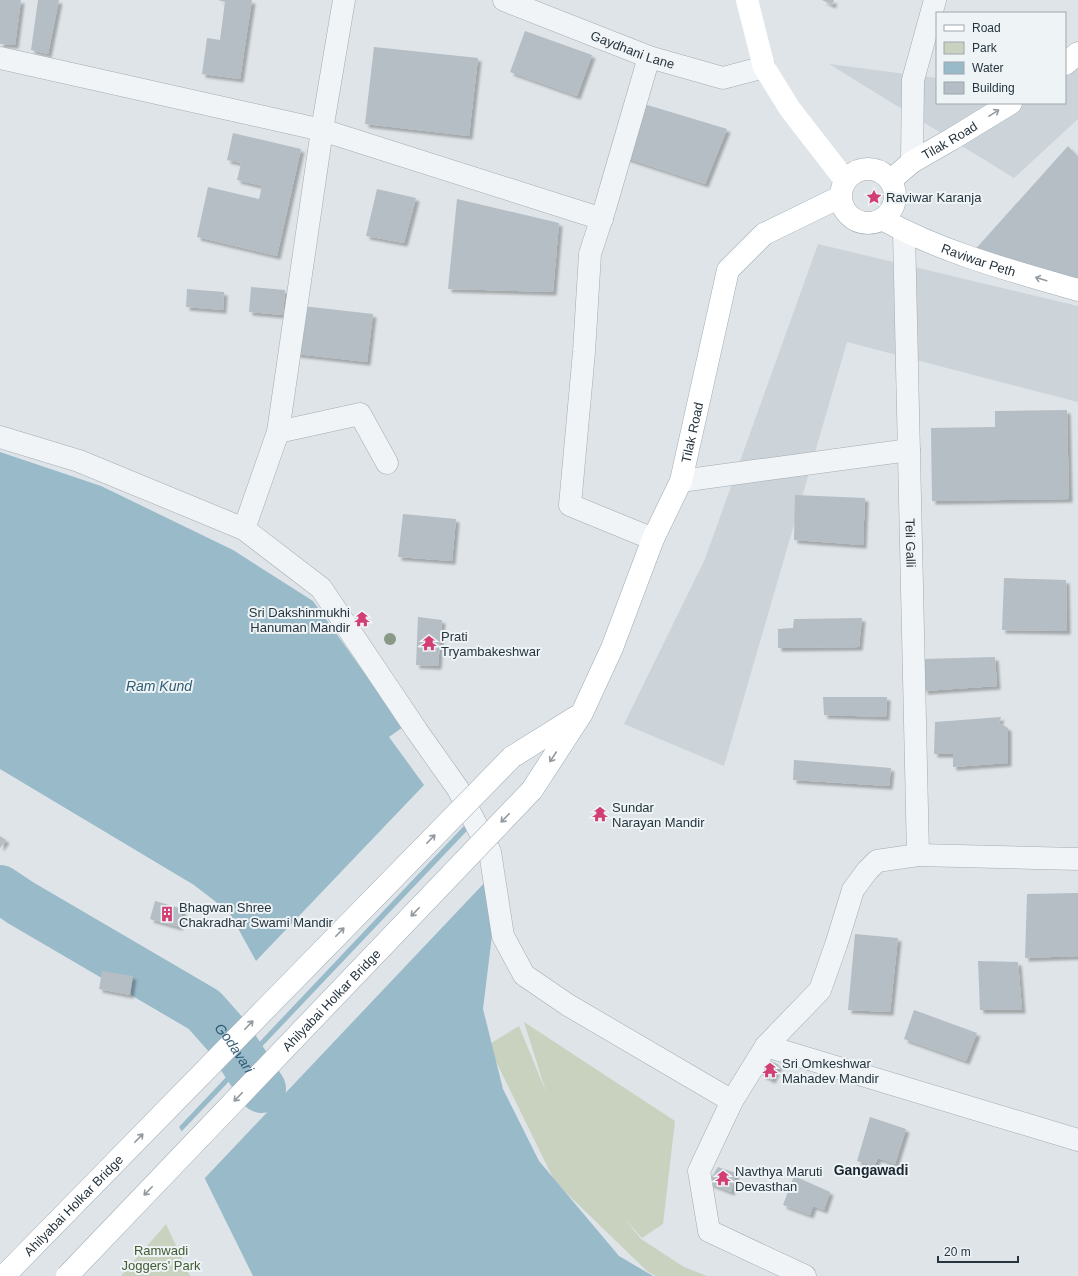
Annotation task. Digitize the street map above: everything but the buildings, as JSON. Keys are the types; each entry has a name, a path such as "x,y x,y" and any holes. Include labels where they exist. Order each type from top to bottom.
{"main road":[{"path":"747,0 764,68 842,188"},
{"path":"1066,63 1078,54"},
{"name":"Tilak Road","path":"891,180 912,162 952,140 1009,104"},
{"path":"868,168 877,170 884,173 891,180 895,188 896,197 894,206 882,219 874,222 864,223 855,220 847,214 842,206 842,188 851,174 859,169 868,168"},
{"name":"Tilak Road","path":"582,713 612,648 653,539 681,481 728,270 764,234 842,188"},
{"name":"Raviwar Peth","path":"882,219 904,232 979,261 1078,290"},
{"name":"Ahilyabai Holkar Bridge","path":"4,1276 512,757 582,713"},
{"name":"Ahilyabai Holkar Bridge","path":"67,1276 532,790 582,713"}],"street":[{"path":"244,530 278,432 322,130 344,0"},
{"name":"Gaydhani Lane","path":"504,0 649,57 723,78 764,68"},
{"path":"912,162 913,80 935,0"},
{"path":"649,57 602,219 590,254 584,352 570,505 653,539"},
{"path":"0,58 322,130 602,219"},
{"name":"Teli Galli","path":"904,232 918,855"},
{"path":"278,432 360,414 387,463"},
{"path":"0,437 79,461 244,530 321,588 417,731 458,789 490,852 503,936 524,975 568,1006 732,1101"},
{"path":"681,481 909,450"},
{"path":"805,1276 709,1231 699,1171 732,1101 766,1046 820,990 853,890 867,871 878,861 918,855 1078,859"},
{"path":"766,1046 1078,1140"}],"shaded area":[{"path":"1078,44 1078,119 1014,178 829,64 936,78 936,104 1066,104 1066,48"},
{"path":"818,244 1078,306 1078,402 847,342 724,766 624,724 705,559"}],"green space":[{"path":"524,1022 675,1121 663,1224 642,1238 624,1218 641,1239 684,1267 707,1276 656,1276 648,1272 555,1182 488,1045 519,1026 546,1092"},
{"name":"Ramwadi Joggers' Park","path":"166,1224 190,1276 121,1276"}],"water":[{"name":"Ram Kund","path":"0,452 101,486 233,550 313,601 403,727 389,737 424,785 256,961 229,912 194,885 0,769"},
{"path":"472,780 492,935 483,1009 503,1089 539,1161 619,1256 653,1276 253,1276 166,1100"},
{"path":"0,873 34,895 25,907 0,892"}],"pier":[{"path":"472,778 474,780 479,810 178,1128 164,1101"},
{"path":"480,817 489,878 203,1180 180,1133"}],"waterway":[{"name":"Godavari","path":"0,889 21,903 204,1010 228,1037 262,1089"}],"place":[{"name":"Raviwar Karanja","path":"874,197"},
{"name":"Sri Dakshinmukhi Hanuman Mandir","path":"362,619"},
{"name":"Prati Tryambakeshwar","path":"429,643"},
{"name":"Sundar Narayan Mandir","path":"600,814"},
{"name":"Bhagwan Shree Chakradhar Swami Mandir","path":"167,914"},
{"name":"Sri Omkeshwar Mahadev Mandir","path":"770,1070"},
{"name":"Navthya Maruti Devasthan","path":"723,1178"}],"district":[{"name":"Gangawadi","path":"871,1170"}]}
